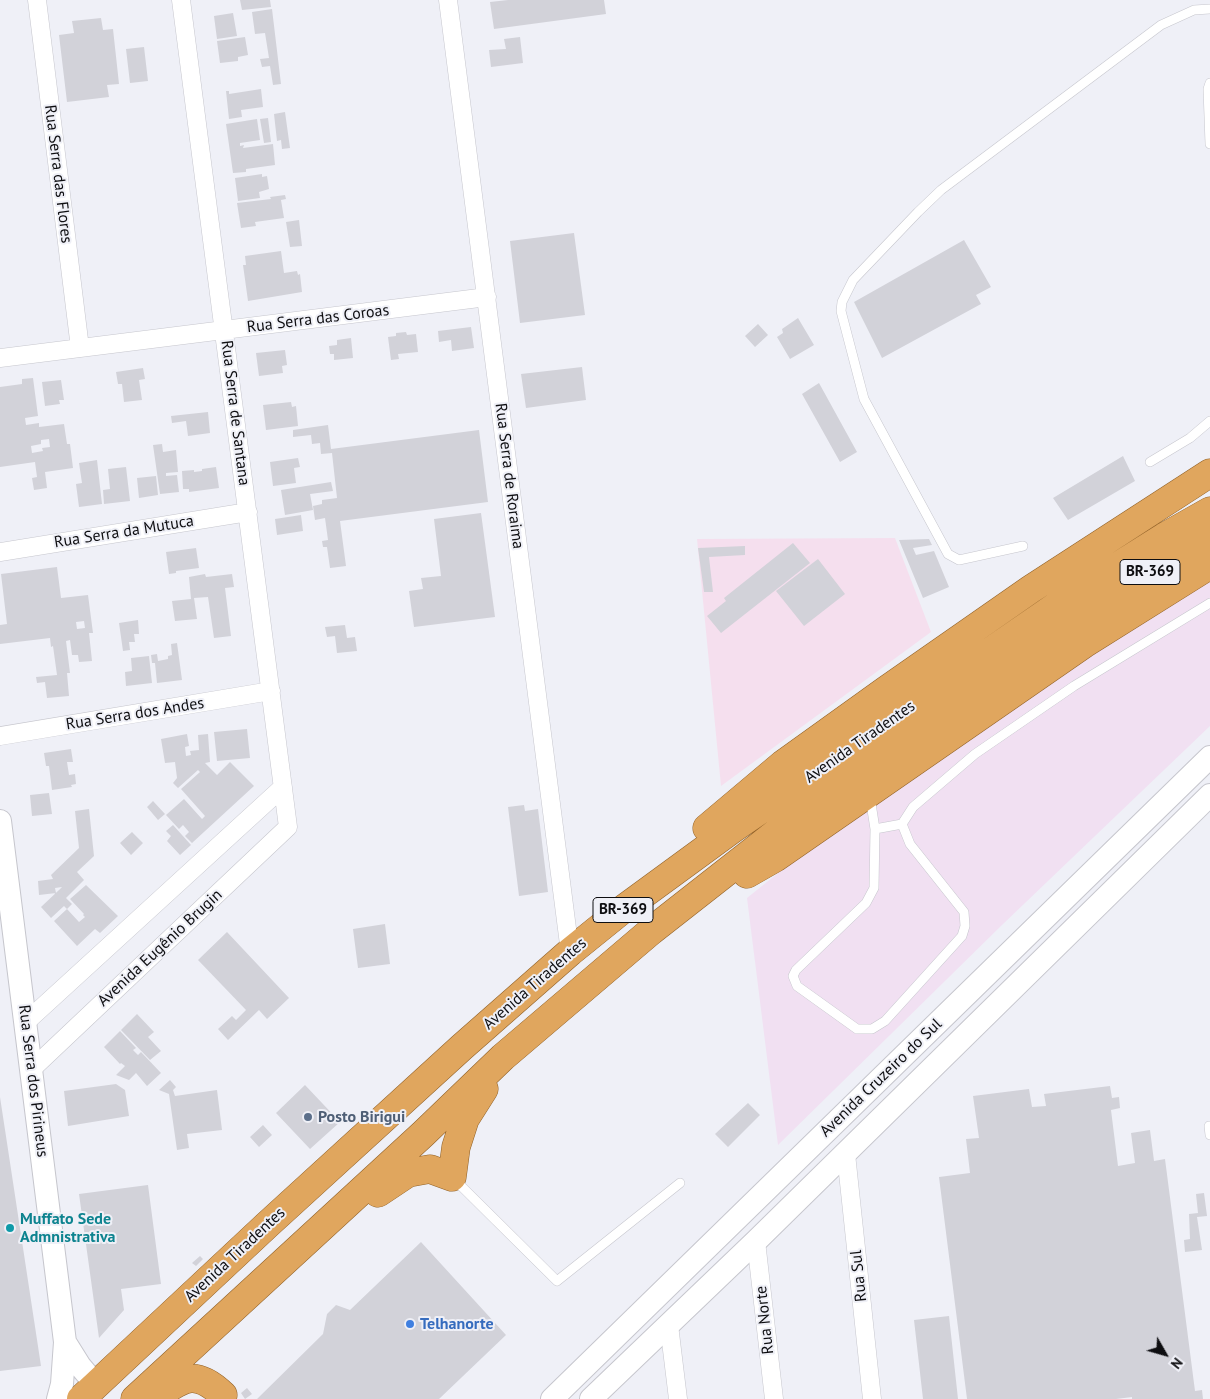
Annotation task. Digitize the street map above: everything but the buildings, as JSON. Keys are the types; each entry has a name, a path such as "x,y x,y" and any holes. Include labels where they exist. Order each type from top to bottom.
{"highway":[{"path":"622,910 676,854 783,764 1031,590 1210,473"},
{"name":"Avenida Tiradentes","path":"92,1394 267,1225 570,952 622,910 734,828 1078,591 1164,537 1210,511"},
{"name":"Avenida Tiradentes","path":"135,1399 423,1134 503,1057 651,931 799,815 984,681 1090,609 1210,534"},
{"path":"651,931 775,858 1084,644 1210,565"},
{"path":"299,1247 408,1173 430,1169 452,1177 456,1147 465,1119 503,1057"},
{"path":"152,1399 182,1379 194,1378 211,1383 224,1397"}],"street":[{"name":"Rua Serra das Flores","path":"37,0 80,348"},
{"name":"Rua Serra de Santana","path":"181,0 288,827"},
{"name":"Rua Serra de Roraima","path":"448,0 570,952"},
{"name":"Rua Serra das Coroas","path":"0,358 487,297"},
{"name":"Rua Serra da Mutuca","path":"0,552 248,512"},
{"name":"Rua Serra dos Andes","path":"0,736 271,691"},
{"name":"Avenida Cruzeiro do Sul","path":"552,1399 1210,756"},
{"path":"26,1022 283,787"},
{"name":"Avenida Cruzeiro do Sul","path":"592,1399 846,1154 1210,795"},
{"name":"Rua Serra dos Pirineus","path":"0,821 5,911 26,1022 65,1342"},
{"name":"Avenida Eugênio Brugin","path":"32,1069 288,827"},
{"name":"Rua Sul","path":"846,1154 872,1399"},
{"name":"Rua Norte","path":"756,1241 774,1399"},
{"path":"669,1325 678,1399"},
{"path":"65,1342 80,1366 92,1394"},
{"path":"58,1399 62,1384 65,1342"}],"lane":[{"path":"1023,546 959,560 948,554 864,399 841,311 842,302 853,280 941,190 1161,25 1194,10 1210,9"},
{"path":"1210,83 1208,89 1210,144"},
{"path":"1150,462 1190,438 1210,421"},
{"path":"875,829 902,824 913,807 975,754 1074,686 1210,602"},
{"path":"869,792 875,829 874,888 866,903 796,970 793,976 797,986 858,1029 872,1029 885,1021 962,936 965,926 964,912 910,844 902,824"},
{"path":"452,1177 557,1280 680,1183"}],"shaded area":[{"path":"895,538 931,632 721,786 697,539"},
{"path":"1210,581 1210,726 1002,925 778,1145 747,898 889,784 989,715"}],"place":[{"name":"Posto Birigui","path":"308,1117"},
{"name":"Muffato Sede Admnistrativa","path":"10,1228"},
{"name":"Telhanorte","path":"410,1324"}]}
